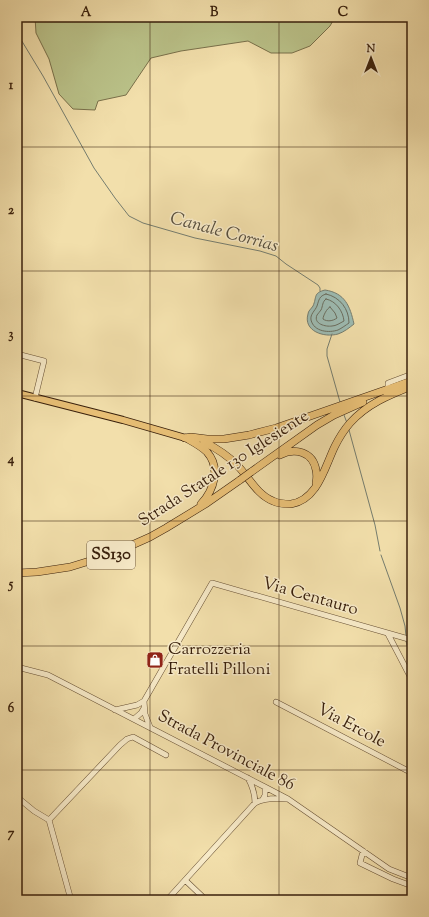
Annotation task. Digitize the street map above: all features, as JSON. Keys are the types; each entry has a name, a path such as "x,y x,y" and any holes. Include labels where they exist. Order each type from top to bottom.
{"highway":[{"path":"185,438 224,439 249,435 334,411 412,381"},
{"path":"344,407 412,381"},
{"path":"374,396 412,385"},
{"path":"204,442 222,452 237,465 268,499 282,504 300,501 310,494 316,485 335,445 349,424 370,406 412,385"},
{"name":"Strada Statale 130 Iglesiente","path":"17,573 37,572 70,567 112,554 150,537 179,521 205,502 240,480 334,411"},
{"path":"185,438 198,445 208,454 212,461 214,476 211,491 205,502"},
{"path":"252,471 264,467 282,454 289,451 296,451 307,455 313,461 317,472 316,485"}],"main road":[{"path":"17,393 204,442"}],"street":[{"path":"17,354 44,361 35,398"},
{"path":"388,389 388,383 412,374"},
{"name":"Via Centauro","path":"144,701 212,583 412,640"},
{"path":"388,634 412,680"},
{"name":"Strada Provinciale 86","path":"17,667 48,674 266,787 288,799 389,869 412,878"},
{"path":"115,710 137,705 144,701 145,714 150,727"},
{"name":"Via Ercole","path":"276,702 412,772"},
{"path":"134,719 134,711 137,705"},
{"path":"134,719 144,708"},
{"path":"49,820 127,739 133,737 166,755"},
{"path":"247,777 253,787 255,803"},
{"path":"255,796 258,791 266,787"},
{"path":"263,799 266,787"},
{"path":"17,797 34,811 49,820 71,900"},
{"path":"167,900 255,803 263,799 288,799"},
{"path":"363,851 360,863 412,886"},
{"path":"185,880 206,900"}],"green space":[{"path":"35,17 335,17 330,26 310,46 292,53 271,53 248,41 181,51 151,58 126,95 98,101 95,110 73,109 59,94 49,59 36,33"}],"water":[{"path":"325,290 337,294 346,301 352,317 354,324 338,334 327,335 316,332 309,325 307,320 308,313 313,306 317,294"}],"waterway":[{"name":"Canale Corrias","path":"17,33 43,76 94,168 129,216 143,223 195,238 260,251 276,256 318,285 320,291"},
{"name":"Canale Corrias","path":"332,334 327,349 327,356 340,402"},
{"name":"Canale Corrias","path":"344,415 347,423"},
{"name":"Canale Corrias","path":"349,430 375,525 380,551"},
{"name":"Canale Corrias","path":"381,555 400,608 406,636"},
{"name":"Canale Corrias","path":"406,641 412,664"}],"place":[{"name":"Carrozzeria Fratelli Pilloni","path":"155,660"}]}
